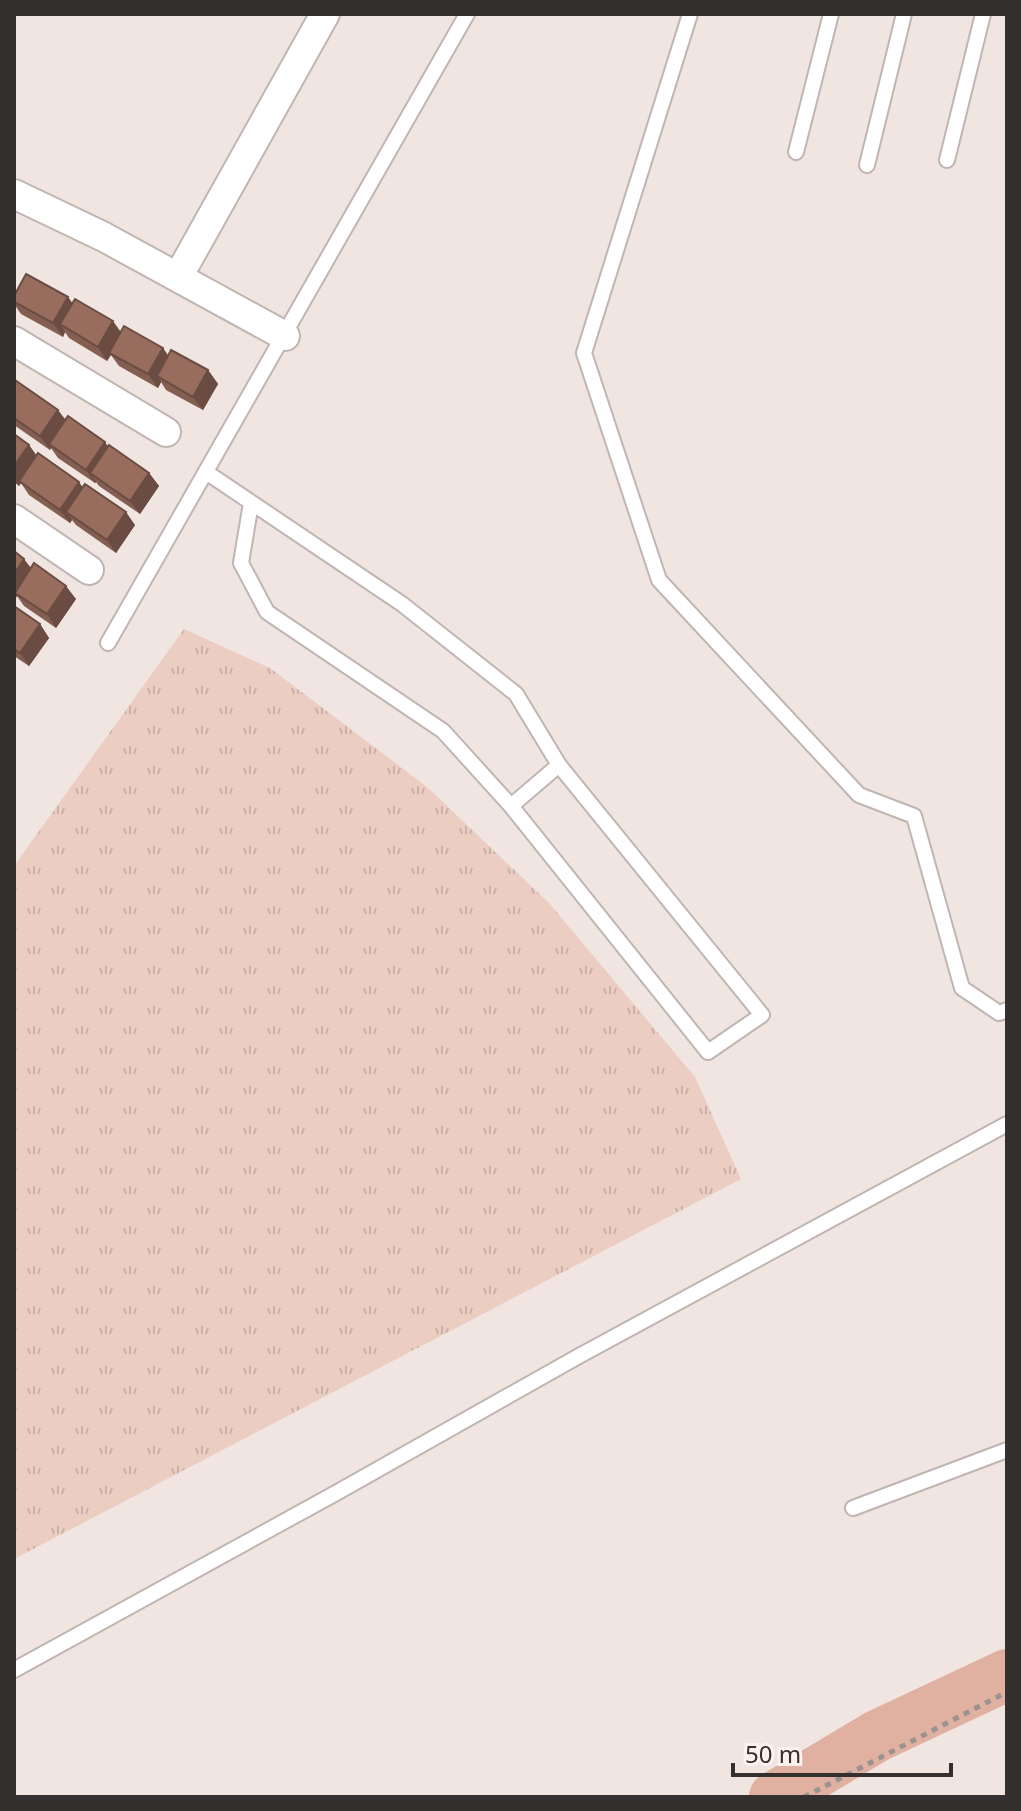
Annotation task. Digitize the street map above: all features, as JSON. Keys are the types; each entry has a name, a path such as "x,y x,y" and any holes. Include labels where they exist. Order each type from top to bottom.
{"street":[{"path":"178,277 325,14"},
{"path":"14,194 104,237 285,336"},
{"path":"14,341 166,432"},
{"path":"14,519 89,570"}],"lane":[{"path":"108,643 467,14"},
{"path":"690,14 584,353 659,580 859,795 914,816 962,988 999,1013 1007,1010"},
{"path":"796,152 831,14"},
{"path":"867,165 904,14"},
{"path":"947,160 983,14"},
{"path":"206,472 402,604 516,694 559,765 762,1015 708,1052 511,806 443,731 267,612 241,563 251,503"},
{"path":"511,806 559,765"},
{"path":"14,1670 579,1356 1007,1124"},
{"path":"853,1508 1007,1450"}],"path":[{"path":"804,1797 1007,1692"}],"green space":[{"path":"184,629 270,668 427,787 549,903 695,1077 741,1179 14,1559 14,866"}],"building":[{"path":"26,274 68,297 53,323 14,302"},
{"path":"75,299 113,321 98,347 60,324"},
{"path":"124,326 163,348 148,374 109,353"},
{"path":"171,350 208,370 193,397 157,376"},
{"path":"15,380 58,410 40,436 14,418"},
{"path":"68,416 105,442 86,470 49,444"},
{"path":"14,434 29,445 14,466"},
{"path":"109,445 149,473 130,501 90,473"},
{"path":"38,453 79,482 60,510 19,481"},
{"path":"85,484 126,512 107,540 66,512"},
{"path":"14,551 24,559 14,574"},
{"path":"34,563 66,586 47,614 15,593"},
{"path":"14,606 40,624 20,653 14,649"}],"waterway":[{"path":"775,1797 877,1736 1007,1675"}]}
